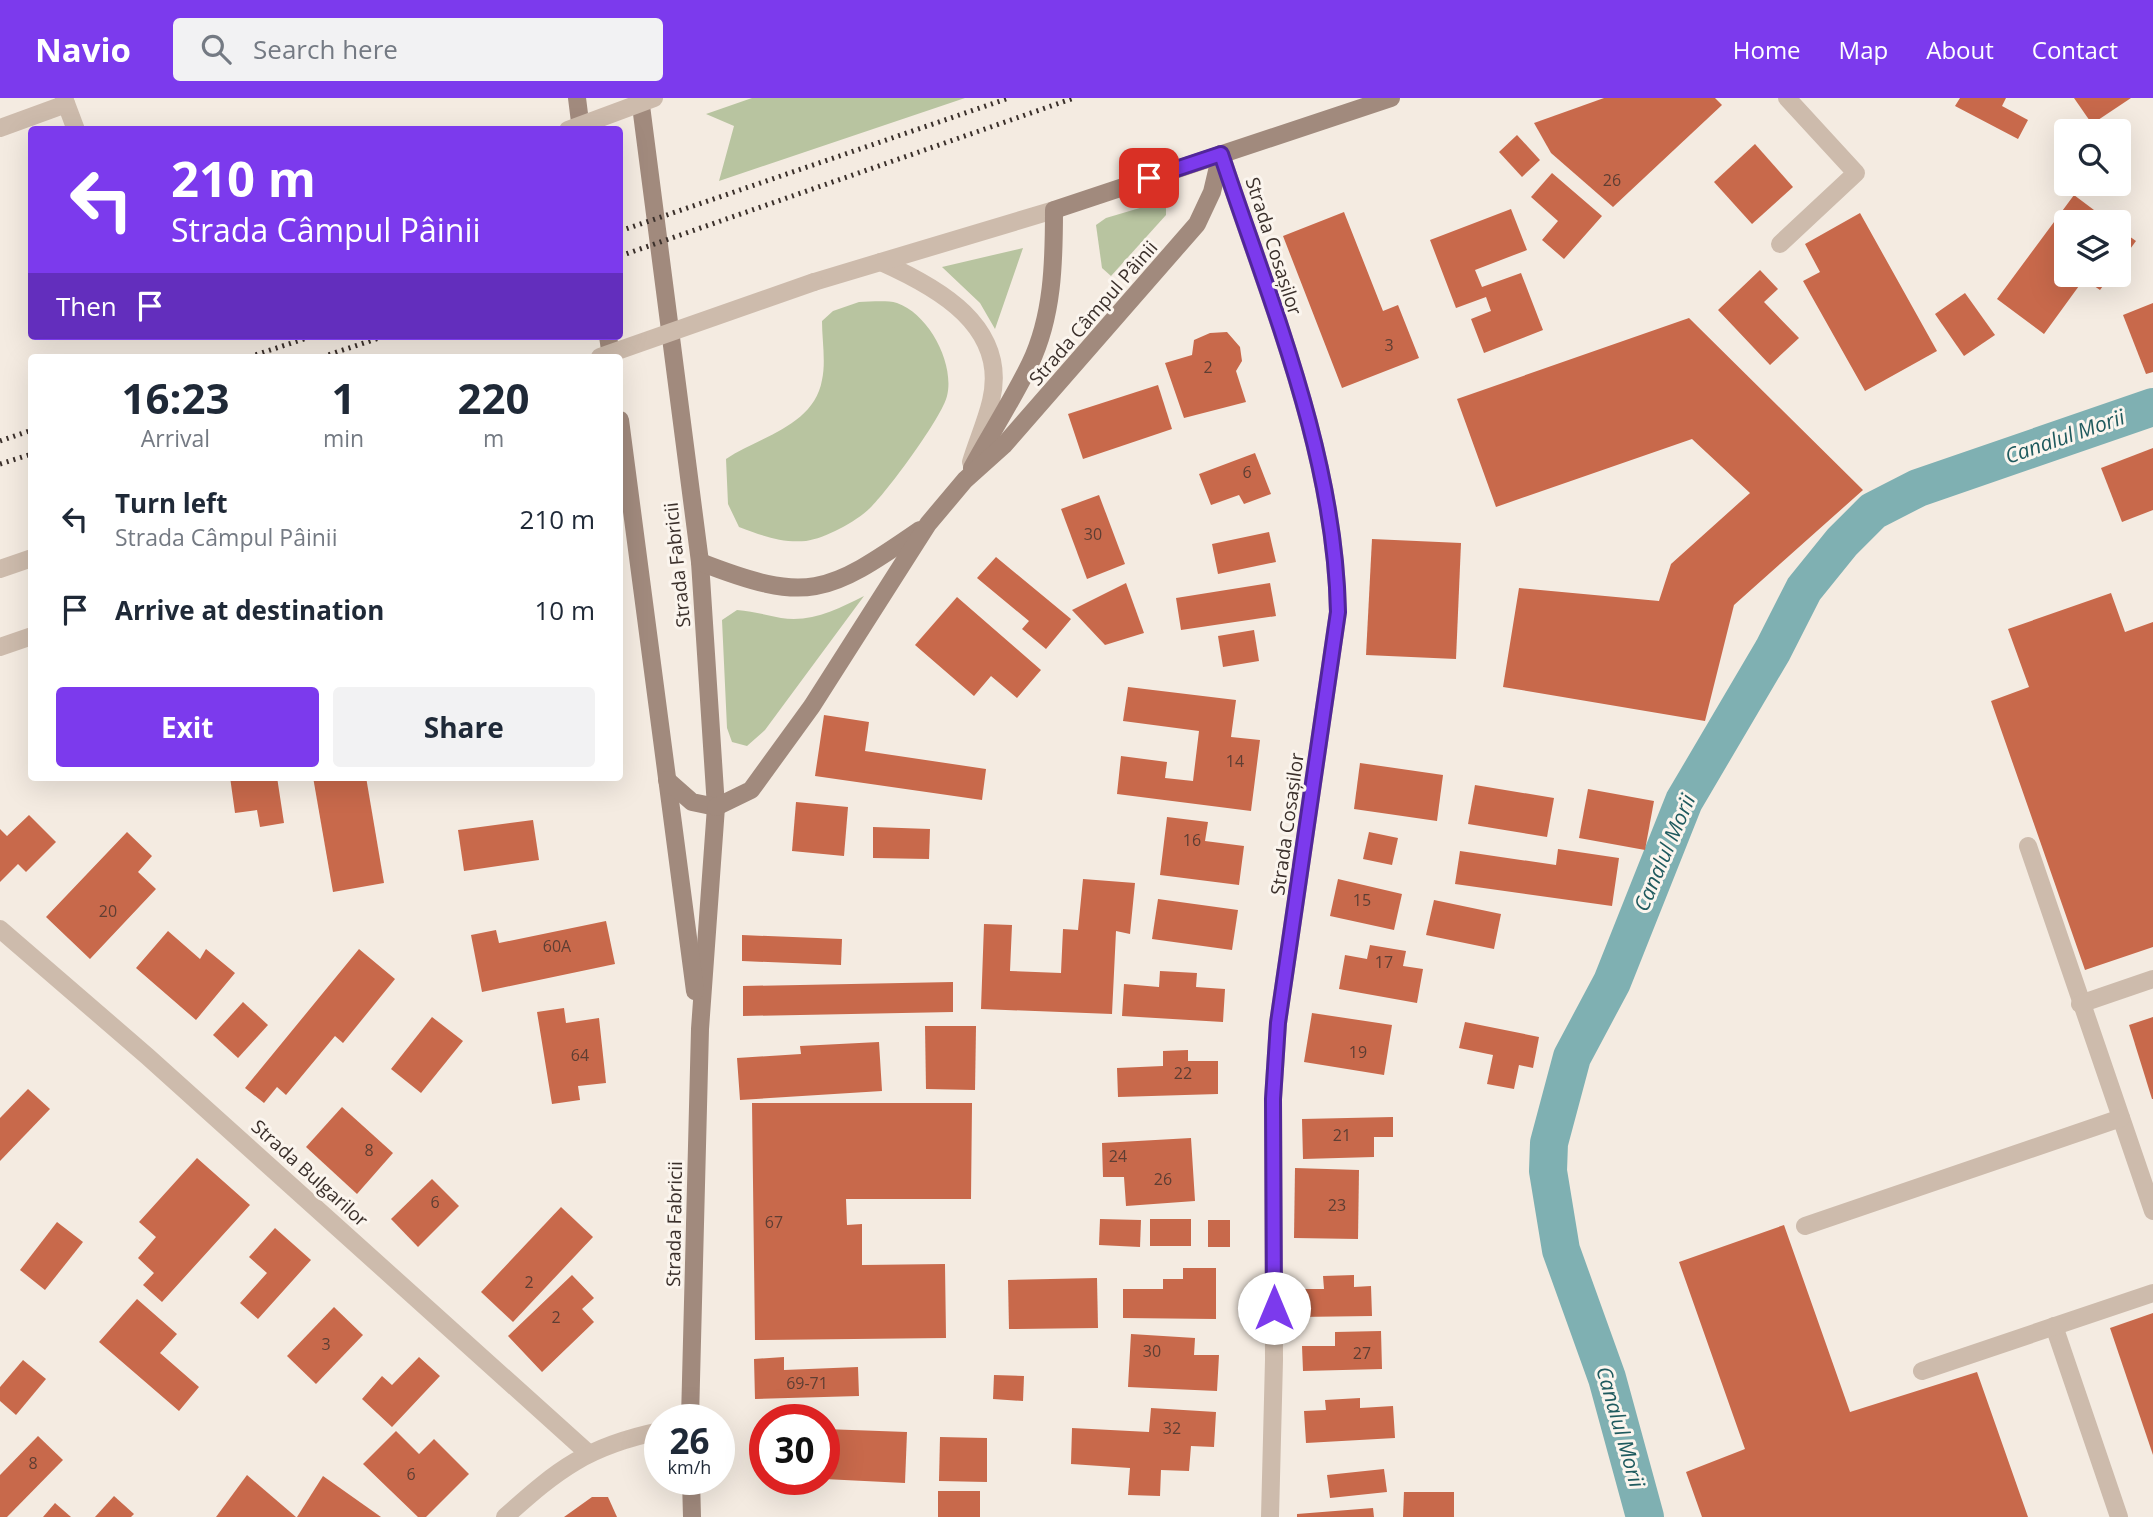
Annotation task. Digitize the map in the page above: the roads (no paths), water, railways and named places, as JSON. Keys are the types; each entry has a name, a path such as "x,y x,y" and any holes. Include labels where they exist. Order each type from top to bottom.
{"main road":[{"path":"577,98 580,126"},
{"name":"Strada Fabricii","path":"639,98 699,562 716,807 699,1029 690,1404"},
{"path":"1054,211 1391,98"},
{"name":"Strada Câmpul Pâinii","path":"716,807 751,790 812,706 928,524 965,480 1004,445 1197,224 1212,192 1221,154"},
{"name":"Strada Câmpul Pâinii","path":"965,480 1031,362 1045,321 1054,265 1054,211"},
{"name":"Strada Fabricii","path":"623,443 699,1029"},
{"name":"Strada Câmpul Pâinii","path":"699,562 754,583 785,590 814,587 846,579 928,524"},
{"path":"667,780 692,802 716,807"},
{"path":"691,1495 692,1517"}],"street":[{"path":"579,126 654,98"},
{"path":"1780,244 1856,173 1787,98"},
{"path":"0,128 65,101 74,126"},
{"name":"Strada Cosașilor","path":"1221,154 1308,422 1329,506 1337,561 1338,612 1278,1023 1273,1099 1274,1360 1270,1517"},
{"path":"609,354 814,282 1054,211"},
{"name":"Strada Câmpul Pâinii","path":"881,262 919,279 952,299 971,319 985,342 992,371 992,399 965,480"},
{"path":"0,569 28,559"},
{"path":"0,647 28,637"},
{"path":"2028,846 2153,1211"},
{"name":"Strada Bulgarilor","path":"0,929 168,1075 588,1453"},
{"path":"2080,1004 2153,979"},
{"path":"1804,1226 2121,1118"},
{"path":"1922,1371 2153,1293"},
{"path":"2054,1326 2119,1517"},
{"path":"505,1517 552,1474 588,1453 644,1435"}],"waterway":[{"name":"Canalul Morii","path":"1645,1517 1607,1378 1561,1250 1548,1171 1549,1143 1572,1057 1612,982 1684,801 1773,650 1804,589 1842,542 1873,511 1918,488 2153,407"}],"railway":[{"path":"623,230 1009,98"},
{"path":"623,255 1074,98"},
{"path":"258,354 301,340"},
{"path":"331,354 373,340"},
{"path":"0,441 28,431"},
{"path":"0,464 28,455"}]}
